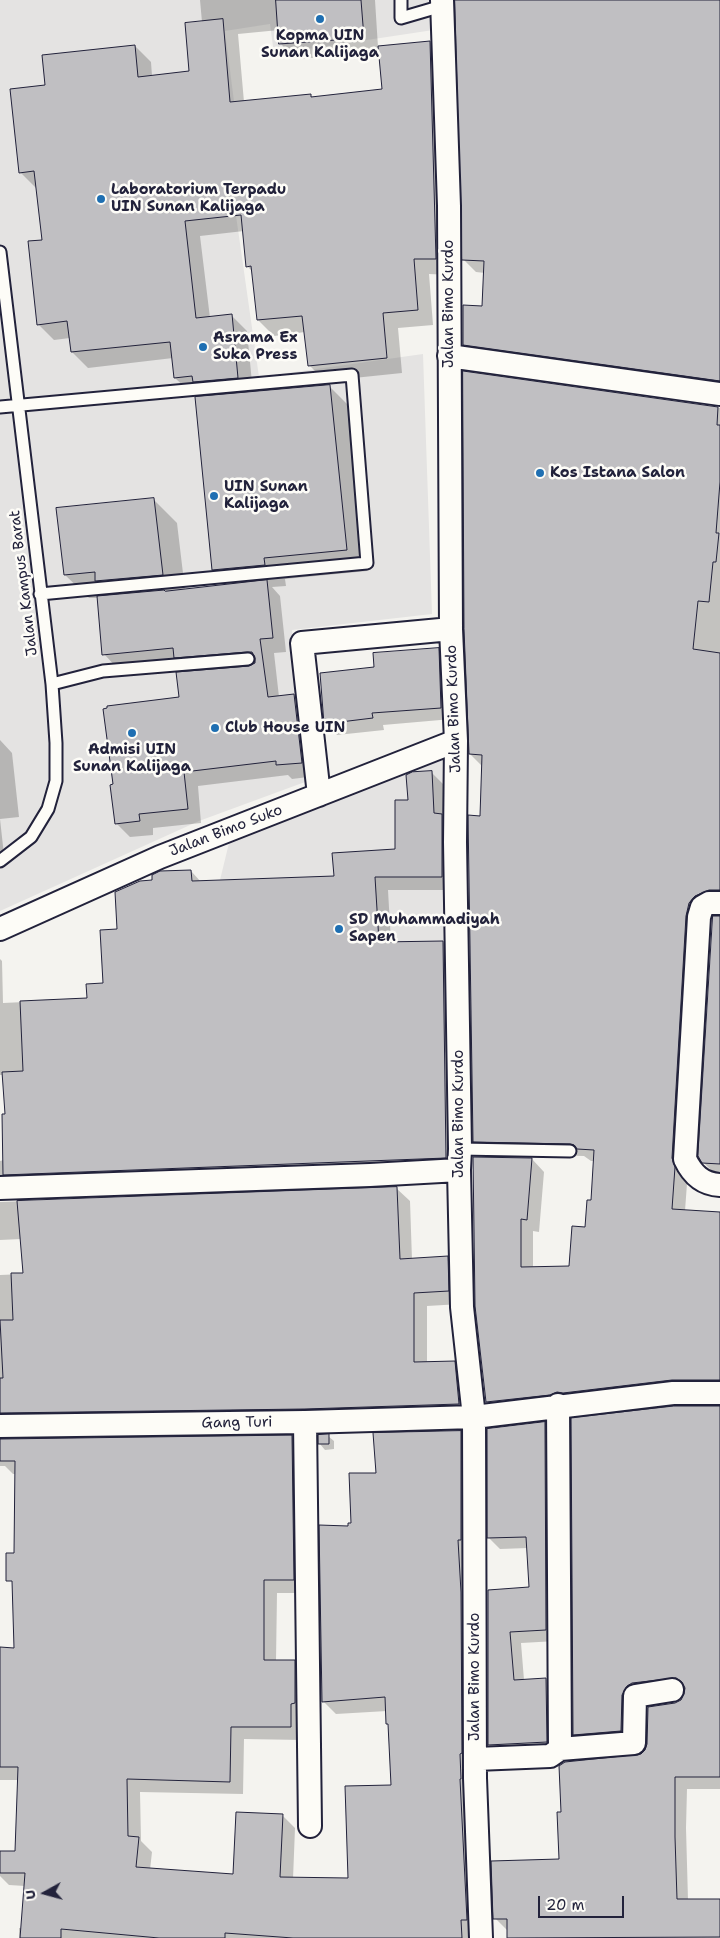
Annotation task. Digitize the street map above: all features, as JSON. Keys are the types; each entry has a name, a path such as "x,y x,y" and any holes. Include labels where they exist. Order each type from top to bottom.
{"street":[{"name":"Jalan Bimo Kurdo","path":"442,3 449,206 451,629 456,741 455,842 459,1159 462,1307 474,1417 475,1787 481,1938"},
{"path":"449,356 720,394"},
{"path":"319,795 302,643 451,629"},
{"name":"Jalan Bimo Suko","path":"0,929 160,857 456,741"},
{"path":"720,903 709,903 702,907 699,917 685,1159 696,1178 720,1186"},
{"path":"0,1188 370,1175 459,1159"},
{"path":"474,1417 558,1405 673,1393 720,1393"},
{"path":"558,1405 560,1749"},
{"name":"Gang Turi","path":"0,1426 306,1422 474,1417"},
{"path":"306,1422 310,1826"},
{"path":"476,1759 550,1756 560,1749 634,1743 635,1696 672,1690"}],"lane":[{"path":"401,0 402,18 442,3"},
{"name":"Jalan Kampus Barat","path":"0,252 52,684 56,743 56,781 48,809 31,837 0,861"},
{"path":"0,407 352,375 368,563 40,594"},
{"path":"52,684 103,671 248,659"},
{"path":"459,1159 570,1151"}],"shaded area":[{"name":"UIN Sunan Kalijaga","path":"0,0 437,0 440,29 274,54 270,24 225,31 234,101 220,103 259,377 423,354 432,614 292,630 305,782 199,821 0,911"},
{"name":"SD Muhammadiyah Sapen","path":"456,752 457,1051 438,1054 223,979 220,880 229,843"}],"building":[{"name":"Kopma UIN Sunan Kalijaga","path":"276,0 361,0 364,38 279,44"},
{"path":"455,0 720,0 720,381 463,345 463,305 482,306 484,261 462,260"},
{"path":"223,19 230,102 311,94 311,97 382,89 378,46 430,41 436,259 414,259 418,310 383,313 387,358 308,366 302,316 257,320 251,266 246,267 241,215 185,221 196,318 232,314 238,378 193,382 192,376 174,378 170,342 71,352 67,321 37,325 28,241 42,240 34,171 19,173 10,89 45,85 42,55 135,45 138,77 189,71 185,23"},
{"path":"463,371 718,407 717,425 720,425 720,482 716,533 719,533 716,562 713,562 709,602 698,601 693,649 720,653 720,890 709,890 695,896 689,903 686,916 672,1158 675,1167 672,1209 720,1212 720,1380 672,1380 563,1393 557,1392 550,1395 486,1402 475,1306 473,1157 532,1158 527,1220 521,1219 521,1267 569,1266 572,1226 585,1227 587,1200 591,1200 594,1150 577,1149 574,1145 570,1144 473,1142 468,815 480,816 482,755 469,754 464,629"},
{"path":"330,385 347,550 264,558 265,565 212,570 195,397"},
{"path":"154,498 163,575 95,581 95,572 64,575 56,508"},
{"path":"267,580 273,638 260,639 268,697 294,694 302,763 276,765 276,761 184,772 188,809 139,814 140,821 115,824 110,785 113,784 103,709 107,708 107,706 179,697 176,672 249,666 255,663 255,658 252,652 247,652 174,658 173,648 102,655 97,596"},
{"path":"439,648 441,708 372,713 373,718 324,724 320,673 374,667 373,653"},
{"path":"432,771 434,813 442,814 442,877 375,877 379,942 443,941 446,1158 3,1175 2,1114 5,1114 2,1072 23,1071 20,1001 87,998 86,984 103,983 100,930 117,929 115,892 140,881 152,880 152,875 160,871 191,870 192,881 334,876 332,853 395,849 395,800 408,800 406,775 412,772"},
{"path":"713,916 720,916 720,1164 702,1163 698,1156"},
{"path":"397,1187 400,1259 448,1256 449,1291 414,1293 414,1362 455,1361 459,1404 305,1409 0,1413 0,1378 3,1378 0,1320 13,1320 11,1273 23,1273 17,1201"},
{"path":"674,1406 720,1406 720,1777 675,1777 675,1837 677,1899 720,1899 720,1937 507,1938 507,1919 493,1919 491,1861 559,1859 557,1812 561,1812 559,1766 565,1762 641,1754 647,1744 648,1707 675,1703 681,1700 684,1694 685,1688 682,1682 676,1678 632,1683 627,1686 622,1695 621,1731 573,1735 571,1418"},
{"path":"545,1422 546,1630 510,1632 514,1680 546,1678 547,1742 488,1745 488,1590 529,1587 526,1537 487,1538 487,1429"},
{"path":"461,1431 461,1540 458,1540 461,1592 462,1753 460,1754 460,1779 467,1920 461,1920 462,1938 293,1938 225,1933 225,1938 159,1938 61,1929 61,1938 20,1938 25,1873 0,1873 0,1851 15,1851 18,1767 0,1767 0,1647 14,1648 12,1581 6,1581 6,1553 14,1553 15,1461 0,1461 0,1439 292,1435 294,1580 264,1580 264,1660 295,1660 295,1703 291,1704 291,1727 231,1727 230,1782 127,1779 128,1836 139,1837 136,1867 233,1874 236,1812 283,1814 280,1877 348,1878 345,1786 391,1785 388,1724 386,1724 385,1697 322,1702 319,1525 348,1526 348,1523 351,1523 349,1473 376,1473 373,1433"},
{"path":"329,1434 329,1444 318,1444 318,1435"}],"place":[{"name":"Kopma UIN Sunan Kalijaga","path":"320,19"},
{"name":"Laboratorium Terpadu UIN Sunan Kalijaga","path":"101,199"},
{"name":"Asrama Ex Suka Press","path":"203,347"},
{"name":"Kos Istana Salon","path":"540,473"},
{"name":"UIN Sunan Kalijaga","path":"214,496"},
{"name":"Club House UIN","path":"215,728"},
{"name":"Admisi UIN Sunan Kalijaga","path":"132,733"},
{"name":"SD Muhammadiyah Sapen","path":"339,929"}]}
